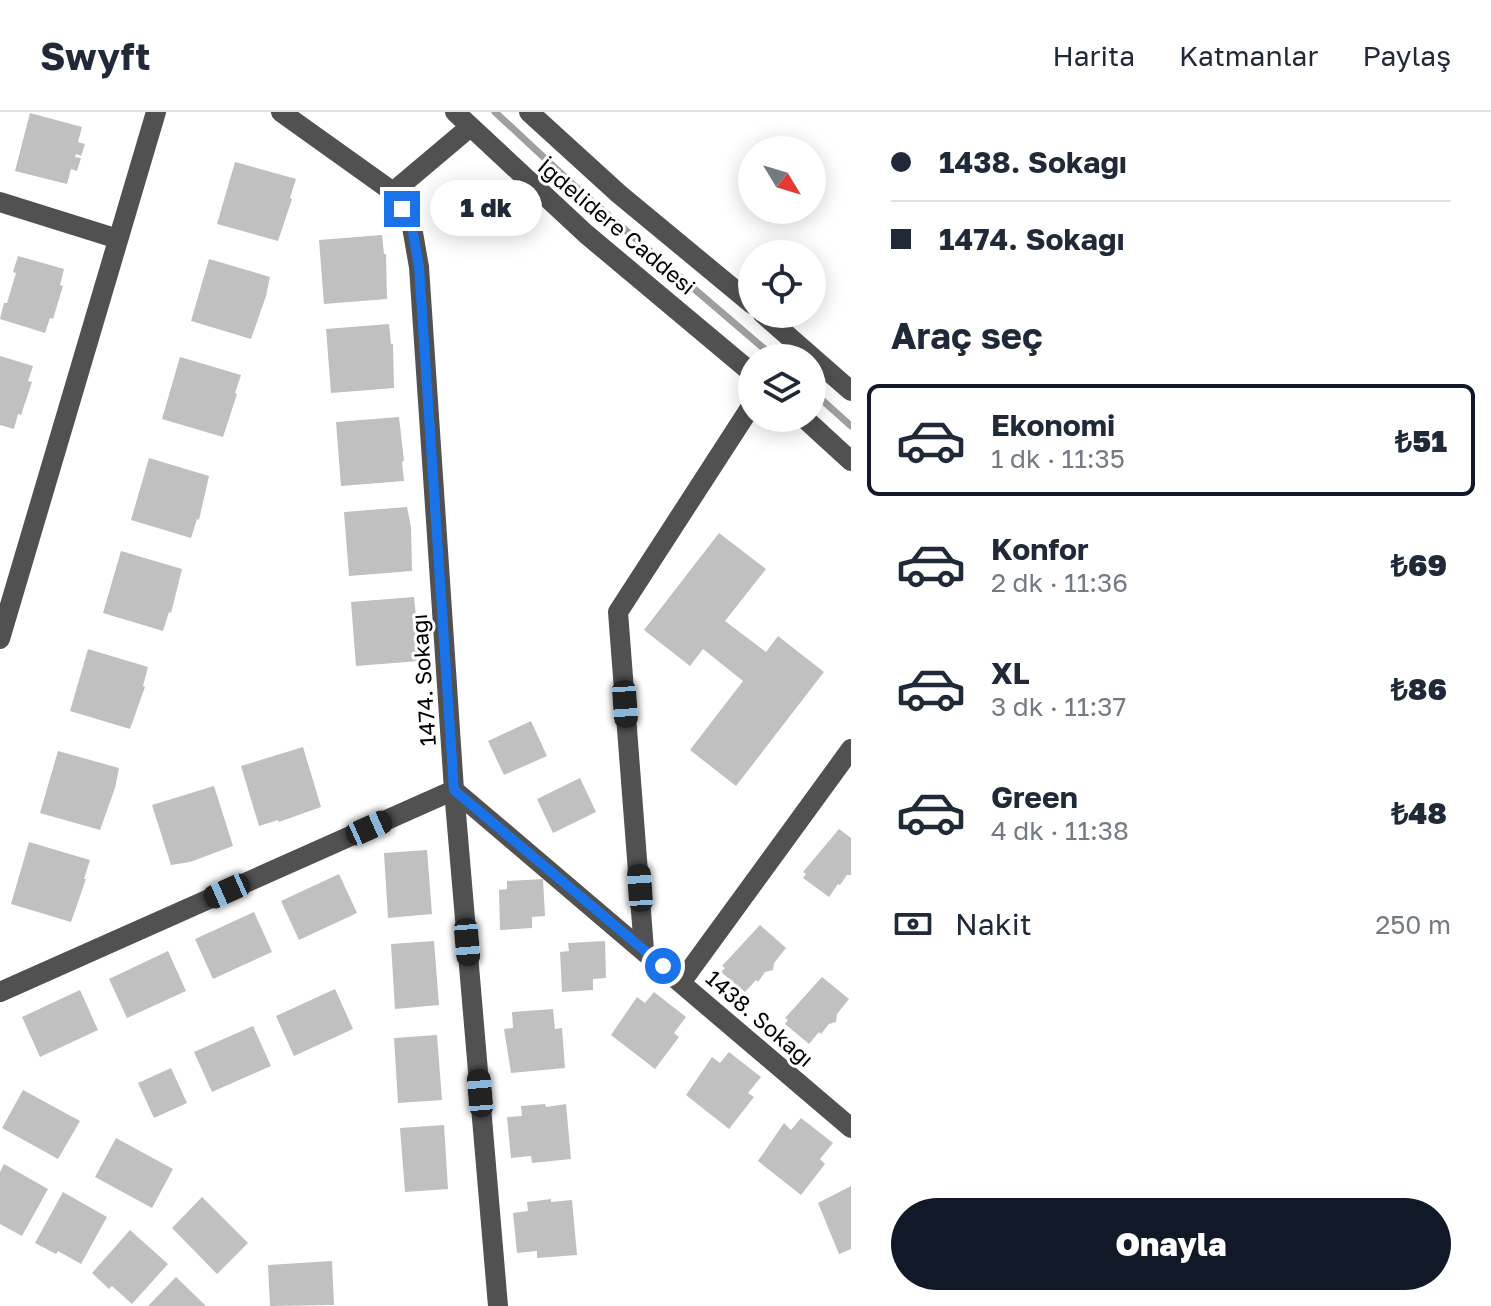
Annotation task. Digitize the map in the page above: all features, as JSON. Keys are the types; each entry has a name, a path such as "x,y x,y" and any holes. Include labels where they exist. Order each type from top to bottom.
{"street":[{"path":"0,639 156,112"},
{"name":"1474. Sokağı","path":"281,112 393,192 412,227 419,267 454,790 498,1306"},
{"name":"İğdelidere Caddesi","path":"455,112 586,234 738,361"},
{"name":"İğdelidere Caddesi","path":"529,112 608,184 738,292"},
{"path":"393,192 470,127"},
{"path":"0,202 118,239"},
{"path":"779,328 851,391"},
{"path":"644,950 618,612 738,427"},
{"path":"819,432 851,461"},
{"path":"682,981 851,749"},
{"path":"0,992 454,790"},
{"name":"1438. Sokağı","path":"454,790 851,1128"}],"building":[{"path":"30,113 82,127 78,142 85,144 81,156 76,154 75,157 81,158 77,171 71,169 67,184 15,171"},
{"path":"235,162 296,179 278,241 217,224"},
{"path":"382,235 386,254 387,299 324,304 319,240"},
{"path":"18,256 64,269 60,285 63,286 53,319 50,318 45,333 0,319 16,273 13,272"},
{"path":"209,259 270,277 251,339 191,321"},
{"path":"389,324 393,344 394,388 331,393 326,329"},
{"path":"0,356 33,366 28,381 32,382 14,429 0,425"},
{"path":"180,357 241,375 223,437 162,419"},
{"path":"399,417 404,481 341,486 336,422"},
{"path":"149,458 209,476 199,520 191,538 131,520"},
{"path":"407,507 411,527 412,571 349,576 344,512"},
{"path":"719,533 766,569 725,621 766,652 778,636 824,672 736,786 690,750 743,681 703,649 690,666 644,630"},
{"path":"121,551 182,569 163,631 103,613"},
{"path":"414,597 418,617 419,661 356,666 351,602"},
{"path":"88,649 148,667 145,687 130,729 70,711"},
{"path":"531,721 547,756 504,775 488,741"},
{"path":"303,747 321,807 259,826 241,766"},
{"path":"58,751 119,768 100,830 40,813"},
{"path":"580,778 596,812 553,833 537,799"},
{"path":"214,786 233,846 190,862 171,865 152,805"},
{"path":"839,829 851,838 851,875 838,884 829,897 803,878 806,874 803,872"},
{"path":"29,842 90,860 71,922 11,904"},
{"path":"427,850 432,914 388,918 384,853"},
{"path":"339,874 357,913 299,940 281,901"},
{"path":"543,879 545,916 532,917 532,928 500,930 499,890 507,889 507,881"},
{"path":"254,912 272,952 213,979 195,939"},
{"path":"760,925 786,948 774,963 773,970 765,972 745,992 721,972 725,968 722,966"},
{"path":"434,941 439,1005 395,1009 391,944"},
{"path":"605,941 606,978 593,979 593,990 562,992 560,952 569,951 568,943"},
{"path":"168,951 186,991 127,1018 109,979"},
{"path":"822,977 849,999 837,1014 836,1022 829,1024 821,1034 819,1032 809,1044 785,1024 788,1020 785,1018"},
{"path":"335,989 353,1029 294,1056 276,1016"},
{"path":"80,990 98,1030 40,1057 22,1017"},
{"path":"654,992 686,1017 674,1033 679,1037 655,1069 611,1035 637,997 645,1003"},
{"path":"553,1009 555,1029 562,1028 565,1068 511,1073 504,1029 513,1028 512,1012"},
{"path":"253,1026 271,1066 212,1092 194,1052"},
{"path":"437,1035 442,1100 398,1103 394,1038"},
{"path":"729,1052 761,1077 748,1093 754,1097 729,1129 686,1095 712,1057 720,1063"},
{"path":"171,1068 187,1103 154,1118 138,1083"},
{"path":"23,1090 80,1121 58,1159 2,1128"},
{"path":"545,1104 546,1107 566,1104 571,1159 532,1163 531,1156 511,1158 507,1117 522,1116 521,1106"},
{"path":"801,1118 833,1143 820,1159 825,1164 801,1195 758,1161 784,1123 791,1130"},
{"path":"444,1125 448,1189 405,1192 400,1128"},
{"path":"116,1138 173,1169 152,1208 95,1177"},
{"path":"4,1164 48,1189 22,1236 0,1224 0,1172"},
{"path":"851,1186 851,1249 839,1254 818,1203"},
{"path":"63,1192 107,1217 81,1264 35,1243"},
{"path":"202,1197 248,1243 217,1274 172,1228"},
{"path":"551,1199 551,1202 572,1200 577,1255 537,1258 537,1251 517,1253 513,1213 528,1211 527,1202"},
{"path":"130,1230 168,1264 132,1304 92,1273"},
{"path":"332,1261 334,1305 270,1306 268,1265"},
{"path":"176,1277 206,1306 148,1306"}],"waterway":[{"path":"495,112 581,192 759,344"},
{"path":"826,404 851,426"}],"route":[{"path":"402,209 412,227 419,267 454,790 663,966"}]}
